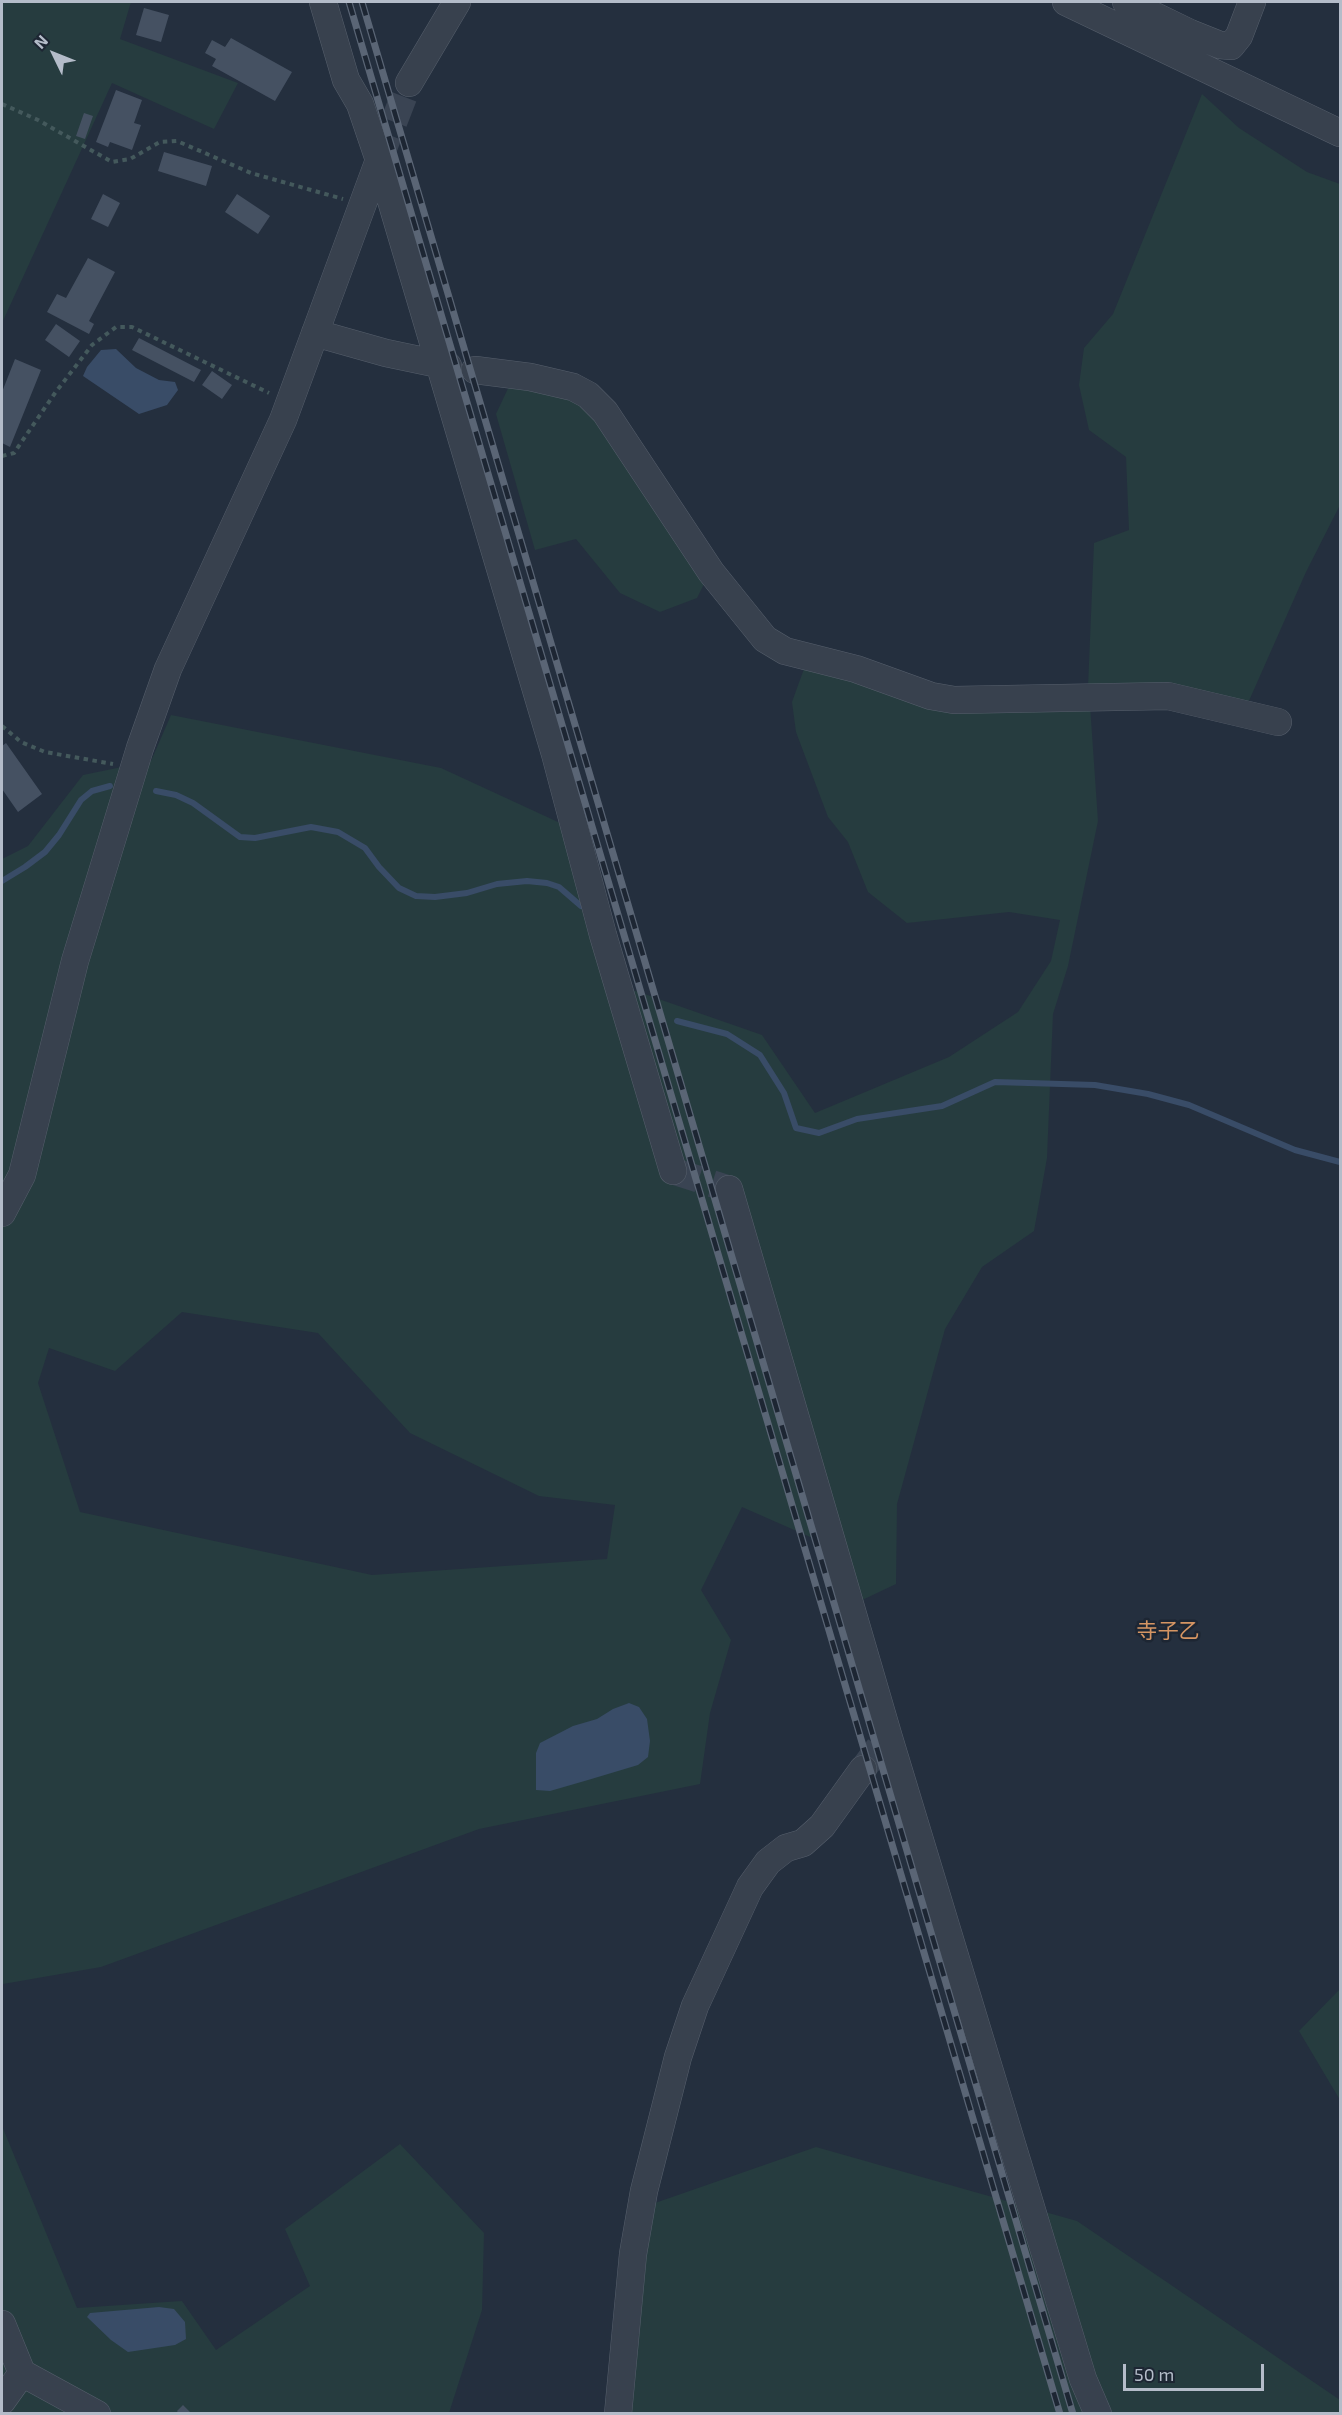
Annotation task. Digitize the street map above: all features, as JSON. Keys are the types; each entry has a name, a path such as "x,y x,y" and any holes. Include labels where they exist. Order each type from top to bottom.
{"street":[{"path":"323,2 346,81 360,104 379,160 443,366 555,754 603,935 674,1171"},
{"path":"409,83 457,2"},
{"path":"1066,2 1341,133"},
{"path":"1126,2 1190,33 1220,45 1231,46 1239,36 1252,2"},
{"path":"2,1213 22,1175 75,961 134,768 168,669 289,403 379,160"},
{"path":"315,333 443,366"},
{"path":"475,370 530,377 573,387 588,395 605,412 717,580 765,639 785,651 856,669 931,696 954,700 1168,696 1278,722"},
{"path":"729,1189 885,1742 1083,2379 1098,2414"},
{"path":"618,2414 633,2254 644,2192 678,2056 695,2006 750,1887 768,1862 786,1848 803,1843 822,1826 863,1769"},
{"path":"2,2324 22,2373 97,2414"},
{"path":"2,2401 22,2373"}],"path":[{"path":"2,104 38,120 112,162 130,159 160,142 177,141 251,174 362,205"},
{"path":"2,456 14,453 55,393 92,345 116,327 132,327 289,403"},
{"path":"2,726 21,742 45,752 134,768"}],"green space":[{"path":"2,2 131,2 120,39 238,83 214,129 112,83 2,323"},
{"path":"1202,94 1239,128 1307,172 1340,184 1340,505 1306,572 1248,703 1088,687 1094,543 1129,530 1126,457 1089,430 1079,385 1084,348 1113,314"},
{"path":"511,382 588,403 708,576 697,598 660,612 620,593 576,539 535,550 496,414"},
{"path":"805,666 856,675 1090,705 1098,821 1068,966 1053,1014 1047,1158 1034,1231 982,1267 945,1329 897,1504 896,1584 858,1602 842,1551 742,1507 701,1590 731,1640 710,1713 700,1784 479,1829 101,1967 2,1986 2,859 28,846 83,775 151,761 171,715 441,768 571,828 610,982 762,1035 815,1113 949,1057 1018,1012 1051,961 1060,920 1009,912 907,923 868,892 848,842 828,817 796,732 792,702","holes":["182,1312 318,1333 410,1433 539,1496 615,1505 607,1559 372,1575 80,1512 38,1383 49,1348 115,1371"]},
{"path":"1340,1989 1340,2100 1299,2031"},
{"path":"2,2126 77,2308 182,2301 216,2350 310,2286 285,2229 400,2144 484,2233 482,2310 449,2413 2,2413"},
{"path":"816,2147 1077,2221 1340,2400 1340,2414 608,2414 632,2211"}],"water":[{"path":"116,349 136,368 159,380 175,382 178,390 167,405 139,414 83,376 87,367 101,350"},
{"path":"629,1703 639,1707 647,1719 650,1741 648,1757 638,1765 588,1780 550,1791 536,1790 536,1753 540,1743 573,1726 597,1719"},
{"path":"159,2307 174,2309 185,2322 186,2339 175,2345 128,2352 111,2340 87,2317 90,2313"}],"building":[{"path":"144,8 169,15 161,42 136,35"},
{"path":"231,38 292,72 275,101 212,66 216,59 205,53 212,40 225,47"},
{"path":"116,90 142,100 134,123 141,125 132,150 110,142 108,147 96,142"},
{"path":"84,113 93,116 85,139 76,136"},
{"path":"164,152 212,166 206,186 158,171"},
{"path":"103,194 120,203 108,227 91,219"},
{"path":"237,194 270,216 258,234 225,212"},
{"path":"88,258 115,272 89,321 94,324 89,334 47,312 57,294 66,298"},
{"path":"56,324 80,341 69,357 45,340"},
{"path":"139,338 201,370 194,382 132,350"},
{"path":"15,359 41,370 10,447 2,443 2,392"},
{"path":"212,371 232,385 222,399 202,385"},
{"path":"6,743 42,794 18,812 2,789 2,746"},
{"path":"183,2405 192,2414 179,2414 177,2411"}],"waterway":[{"path":"2,881 45,852 59,835 81,800 92,791 110,786"},
{"path":"156,791 176,795 193,803 240,837 255,838 311,827 338,832 365,848 399,888 416,896 435,897 467,893 497,884 527,881 559,887 581,906"},
{"path":"677,1021 727,1034 760,1055 784,1093 796,1128 819,1133 857,1119 942,1106 995,1082 1095,1085 1148,1094 1189,1105 1295,1150 1340,1162"}],"tunnel":[{"path":"379,160 409,83"},
{"path":"673,1171 729,1189"},
{"path":"863,1769 880,1746"}],"railway":[{"path":"349,2 1060,2414"},
{"path":"362,2 1073,2414"}],"district":[{"name":"寺子乙","path":"1168,1631"}]}
